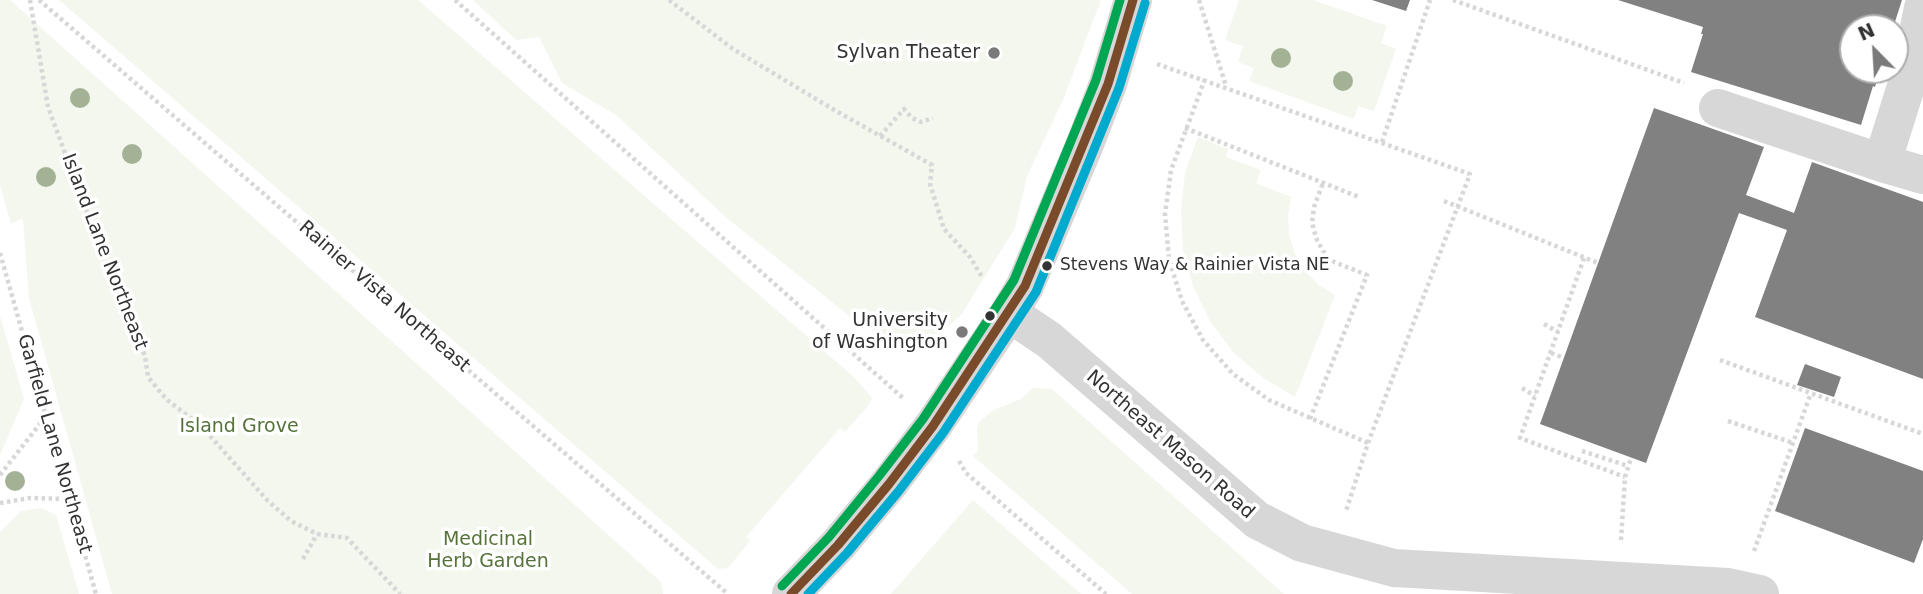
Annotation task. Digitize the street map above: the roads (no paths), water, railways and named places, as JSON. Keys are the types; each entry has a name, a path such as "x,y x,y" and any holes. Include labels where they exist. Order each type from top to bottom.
{"street":[{"path":"792,594 889,484 933,426 1009,313 1025,285 1085,144 1108,84 1133,0"},
{"path":"1882,163 1909,77 1923,8"},
{"path":"1718,108 1923,175"},
{"name":"Northeast Mason Road","path":"1009,313 1049,340 1257,520 1302,543 1394,568 1728,587 1755,577"}],"place":[{"name":"Sylvan Theater","path":"994,53"},
{"name":"Stevens Way & Rainier Vista NE","path":"1047,266"},
{"name":"University of Washington","path":"962,332"}],"park label":[{"name":"Island Grove","path":"239,427"},
{"name":"Medicinal Herb Garden","path":"488,551"}]}
